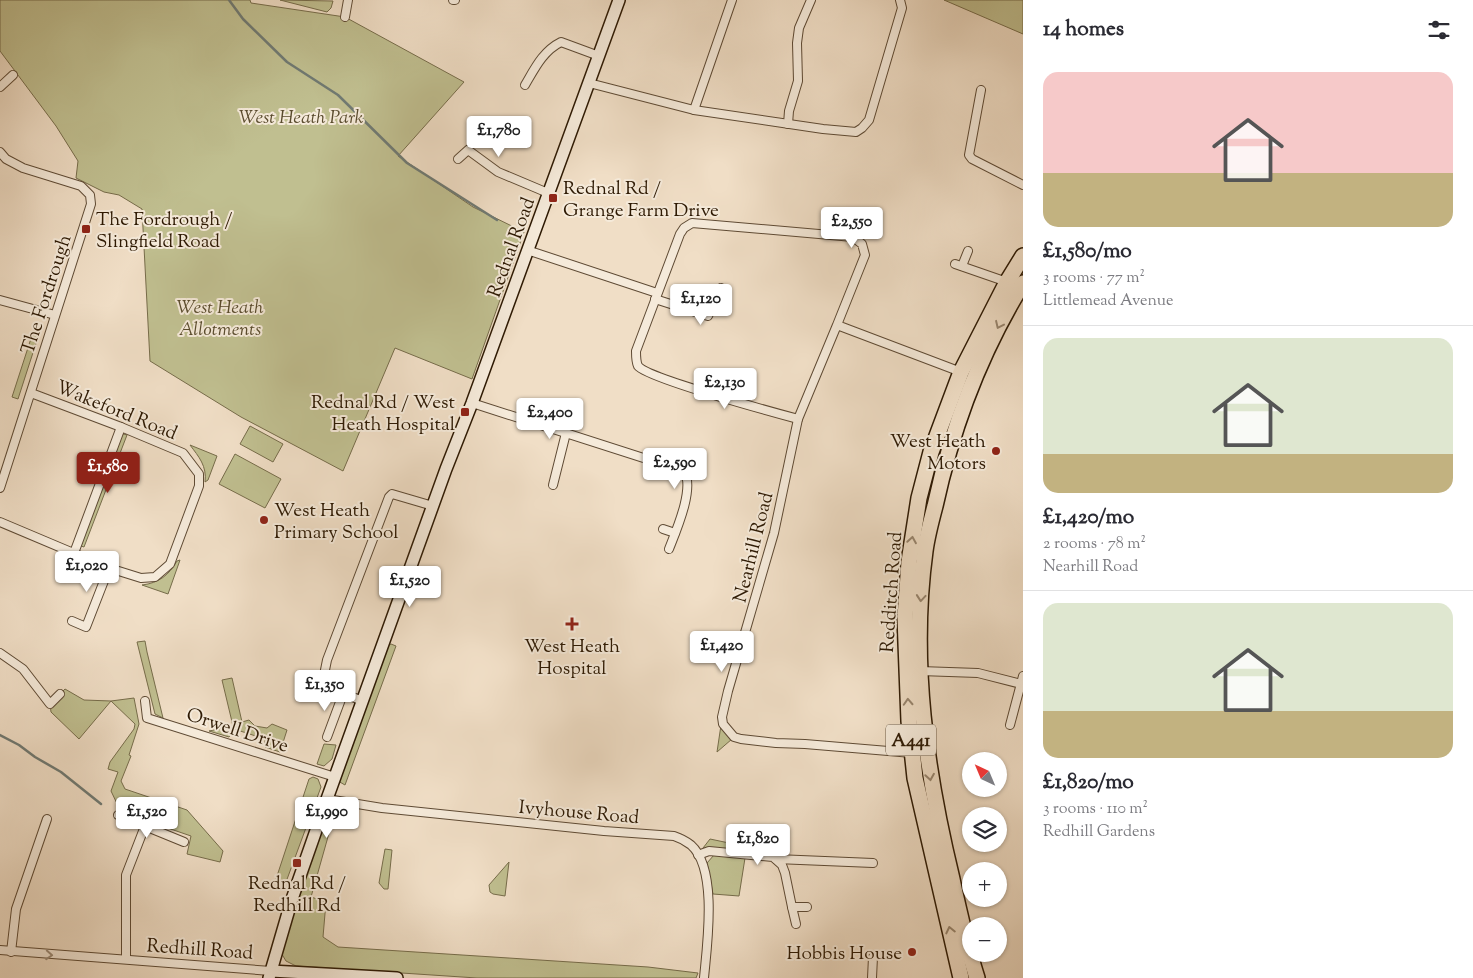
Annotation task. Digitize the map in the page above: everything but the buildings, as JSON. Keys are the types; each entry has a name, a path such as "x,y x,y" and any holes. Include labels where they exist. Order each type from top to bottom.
{"highway":[{"name":"Redditch Road","path":"978,978 939,828 923,721 920,671 920,608 925,549 958,402 1006,282 1023,256"},
{"name":"Redditch Road","path":"968,374 1023,283"},
{"name":"Redditch Road","path":"958,402 931,452 919,498 910,552 905,617 909,722 915,778 961,978"},
{"path":"931,452 947,457"}],"street":[{"path":"345,17 348,0"},
{"name":"Rednal Road","path":"270,974 292,899 327,799 619,0"},
{"path":"694,110 732,0"},
{"path":"788,124 789,111 798,81 797,43 800,28 811,0"},
{"path":"589,83 694,110 856,132 869,120 902,8 900,0"},
{"path":"525,85 542,56 561,42 599,56"},
{"path":"0,86 13,75"},
{"path":"981,90 969,155 972,159 1023,185"},
{"path":"458,159 468,150 498,172 548,193"},
{"name":"The Fordrough","path":"0,488 3,469 31,393 91,204 90,195 81,186 23,168 2,159"},
{"path":"692,223 853,237 862,244 865,255 798,420 720,397 642,369 637,362 636,351 656,296 680,234 684,228 692,223"},
{"path":"527,250 708,316 721,288"},
{"path":"968,251 959,265 1006,282"},
{"path":"0,300 55,315"},
{"path":"837,325 968,374"},
{"name":"Wakeford Road","path":"0,522 109,568 141,578 155,577 164,572 170,564 199,486 199,474 183,453 31,393"},
{"path":"472,403 684,471 688,477 685,501 670,549"},
{"name":"Nearhill Road","path":"798,420 774,534 728,691 722,718 724,724 734,737 741,739 912,753"},
{"path":"74,553 121,427"},
{"path":"553,485 566,433"},
{"path":"363,701 331,689 324,675 326,660 389,497 392,494 433,506"},
{"path":"662,529 675,533"},
{"path":"72,621 86,627 109,568"},
{"path":"0,653 23,669 50,704 60,694"},
{"path":"920,671 978,673 1022,680 1010,725"},
{"path":"327,737 343,694"},
{"name":"Orwell Drive","path":"145,701 147,718 335,778"},
{"name":"Ivyhouse Road","path":"327,799 382,808 604,831 674,836 692,846 698,854"},
{"path":"118,815 184,842"},
{"path":"11,952 16,909 47,820"},
{"path":"126,959 126,875 145,826"},
{"path":"704,978 710,912 705,874 698,854 709,851 767,855 776,859 782,865 785,872 796,924"},
{"path":"776,859 873,863"},
{"path":"792,907 807,907"},
{"name":"Redhill Road","path":"0,950 126,959 270,974 397,978"},
{"path":"872,978 873,957"}],"green space":[{"name":"West Heath Park","path":"0,0 250,0 251,3 345,17 464,82 398,156 473,207 524,232 472,379 395,348 343,471 241,417 150,361 142,209 119,195 104,192 76,178 78,161 56,126 0,51"},
{"path":"280,0 333,1 331,8 327,12"},
{"path":"944,0 1023,0 1023,34"},
{"path":"36,323 39,328 39,334 18,399 12,397"},
{"path":"250,426 283,444 273,462 240,444"},
{"path":"120,433 127,435 84,547 78,545"},
{"path":"190,445 217,456 208,480 205,482 204,466"},
{"path":"235,454 281,479 265,508 219,484"},
{"path":"180,560 168,594 142,585 163,578"},
{"path":"145,641 163,718 155,714 137,642"},
{"path":"391,644 396,646 345,785 338,781 387,646"},
{"path":"232,678 242,722 249,720 255,726 267,728 272,724 287,730 280,752 265,747 265,739 234,729 229,737 209,731 233,726 222,680"},
{"path":"65,689 84,700 111,701 79,739 51,712 50,704"},
{"path":"134,698 139,724 129,755 131,756 121,781 125,789 187,810 223,851 220,862 187,854 191,836 121,812 111,791 118,772 108,769 110,762 134,729 135,724 111,701"},
{"path":"721,725 732,739 717,752"},
{"path":"324,744 336,745 332,759 324,766 317,764"},
{"path":"313,777 318,779 321,787 286,882 276,879 309,779"},
{"path":"328,812 335,812 311,897 326,902 323,937 338,947 648,967 698,973 696,978 477,978 296,966 286,961 280,951"},
{"path":"710,839 729,843 757,844 763,848 763,851 703,848"},
{"path":"385,849 392,850 388,889 384,889 379,883"},
{"path":"714,855 745,858 739,896 713,894 707,863"},
{"path":"509,862 505,896 493,894 490,892 489,885"}],"waterway":[{"path":"229,0 243,19 287,62 338,95 407,163 497,220"},
{"path":"0,735 61,772 101,804"}],"place":[{"name":"Rednal Rd / Grange Farm Drive","path":"553,198"},
{"name":"The Fordrough / Slingfield Road","path":"86,229"},
{"name":"Rednal Rd / West Heath Hospital","path":"465,412"},
{"name":"West Heath Motors","path":"996,451"},
{"name":"West Heath Primary School","path":"264,520"},
{"name":"West Heath Hospital","path":"572,624"},
{"name":"Rednal Rd / Redhill Rd","path":"297,863"},
{"name":"Hobbis House","path":"912,952"}],"park label":[{"name":"West Heath Allotments","path":"220,317"}]}
